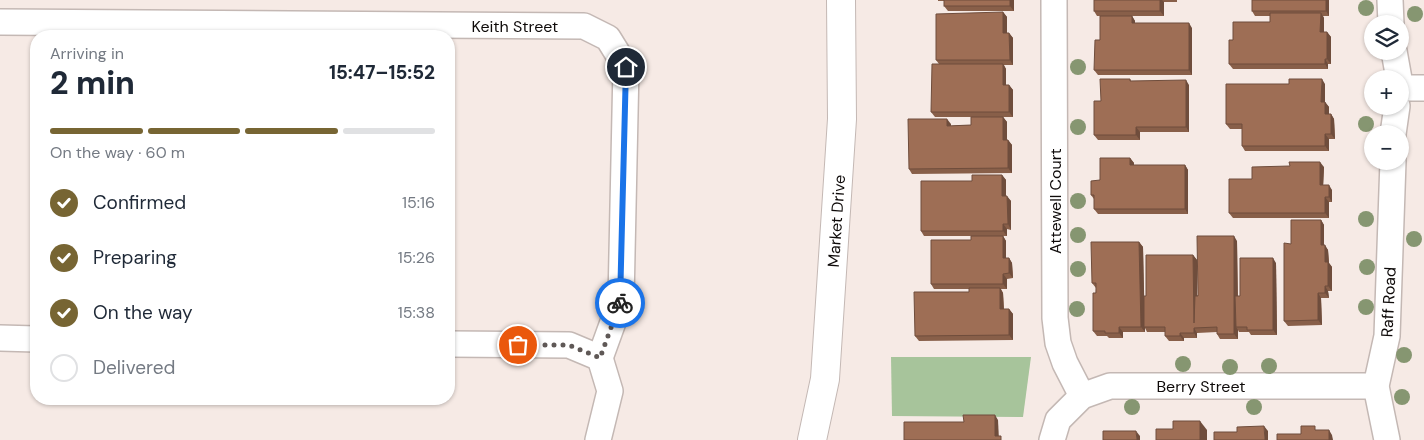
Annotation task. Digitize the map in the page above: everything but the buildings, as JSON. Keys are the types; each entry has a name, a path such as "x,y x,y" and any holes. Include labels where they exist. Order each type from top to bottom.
{"street":[{"name":"Market Drive","path":"812,440 825,379 842,120 841,0"},
{"name":"Attewell Court","path":"1054,0 1055,318 1058,342 1065,363 1082,396"},
{"path":"1390,0 1391,15"},
{"name":"Keith Street","path":"0,22 584,26 608,38 626,67 621,300 600,358"},
{"path":"1409,88 1424,88"},
{"name":"Raff Road","path":"1387,440 1376,386 1387,336 1392,170"},
{"path":"0,338 30,339"},
{"path":"455,344 569,345 600,358 610,390 598,440"},
{"name":"Berry Street","path":"1052,440 1058,420 1082,396 1110,386 1376,386"}],"green space":[{"path":"891,357 1031,357 1023,417 892,416"}],"way so far":[{"path":"518,345 569,345 600,358 620,303"}],"route":[{"path":"620,303 626,67"}]}
